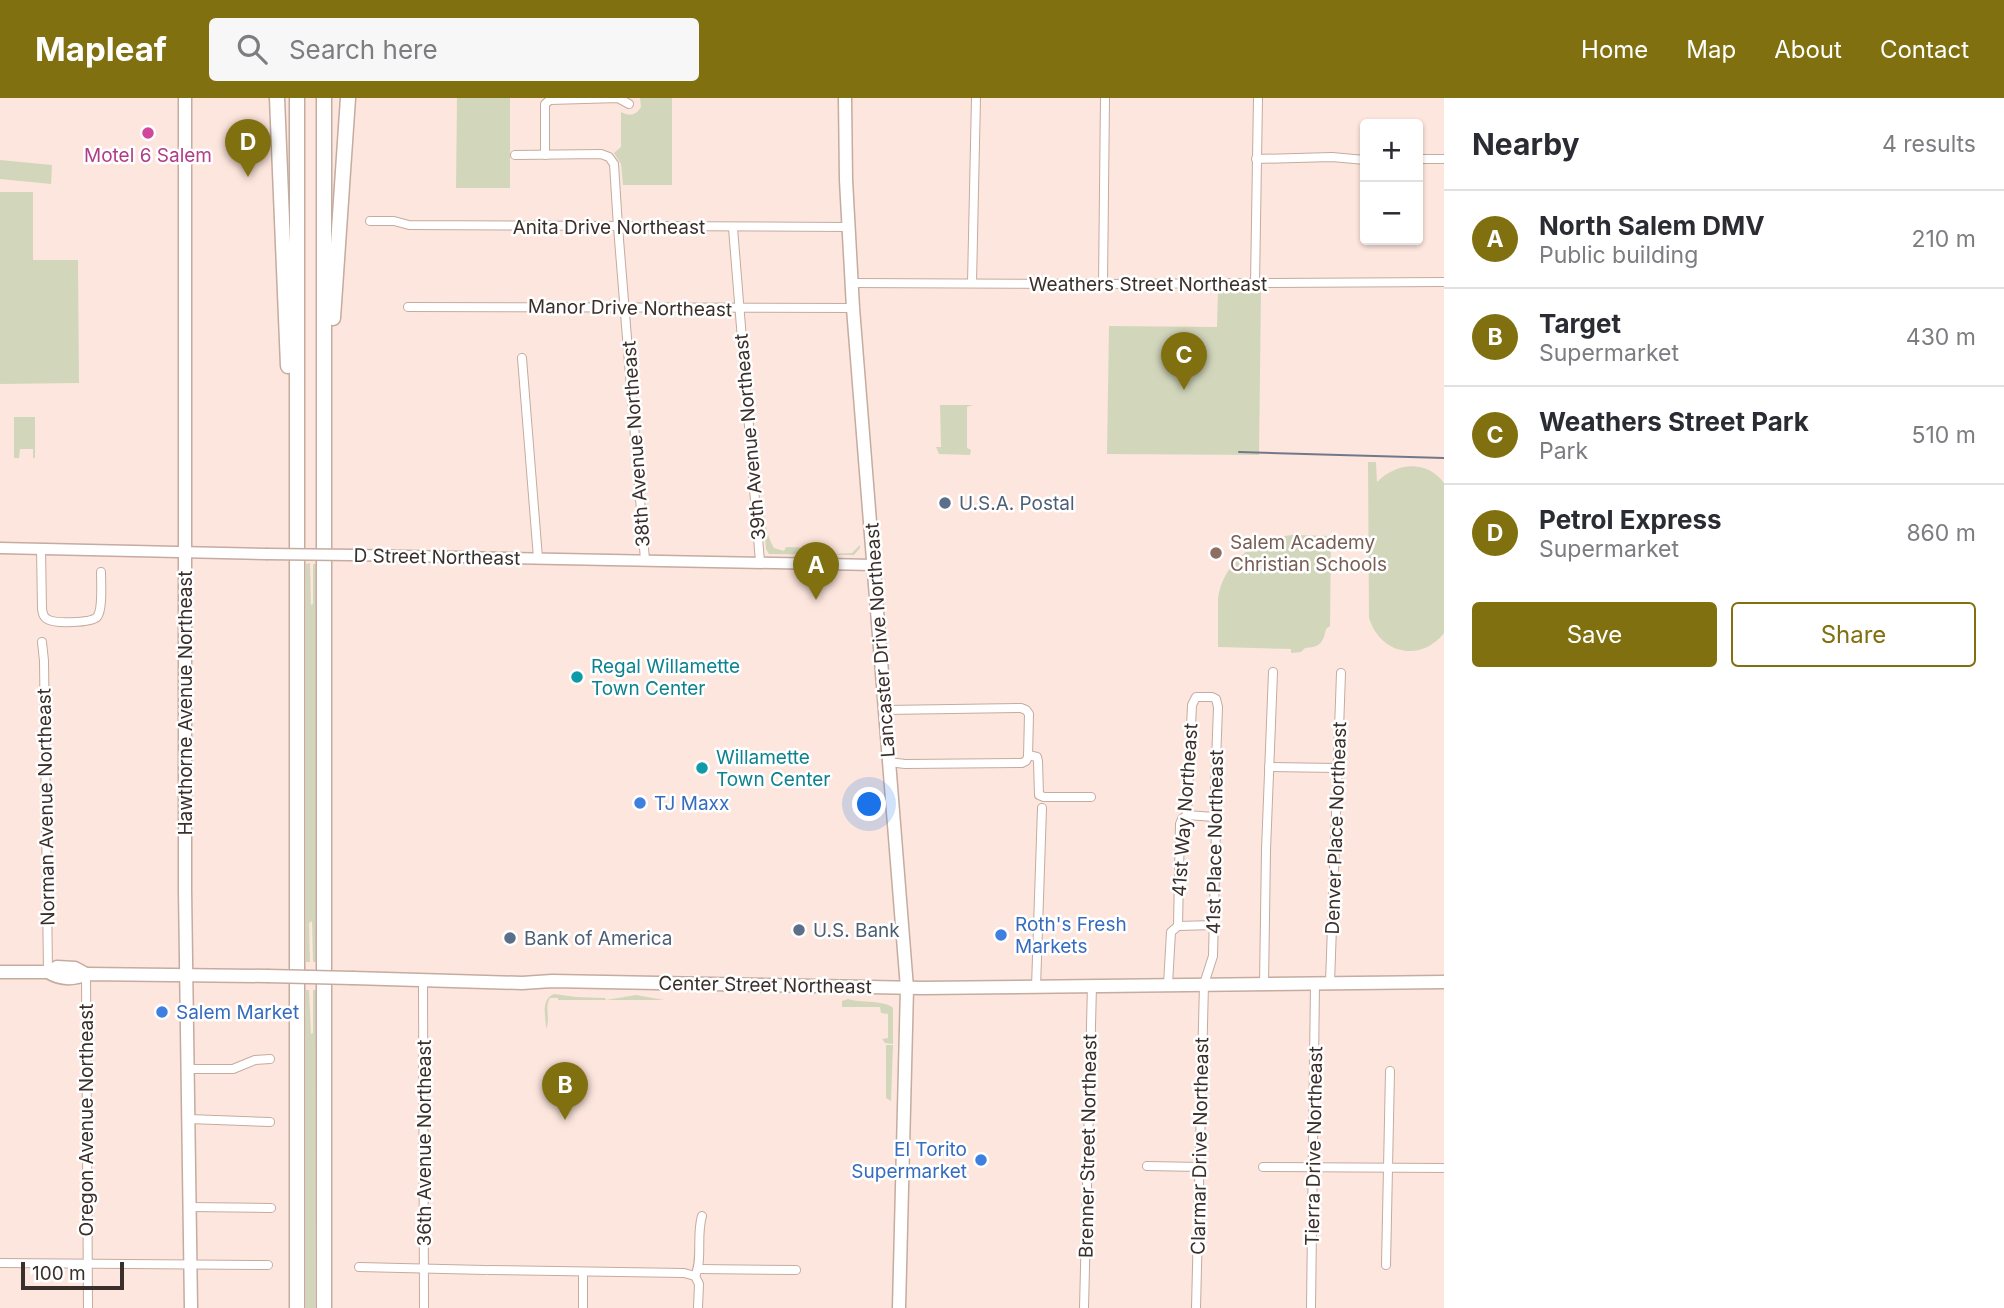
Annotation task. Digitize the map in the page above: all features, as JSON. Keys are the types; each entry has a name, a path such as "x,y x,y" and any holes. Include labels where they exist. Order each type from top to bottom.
{"highway":[{"path":"277,98 290,456 298,526"},
{"path":"297,1308 298,98"},
{"path":"324,98 324,1308"},
{"path":"324,374 333,318 348,98"}],"main road":[{"name":"Hawthorne Avenue Northeast","path":"185,98 184,552 191,1308"},
{"name":"Lancaster Drive Northeast","path":"845,98 853,308 907,988 899,1308"},
{"name":"Center Street Northeast","path":"0,972 48,972 57,978 76,978 86,974 187,974 522,983 552,981 907,988 1444,982"}],"street":[{"path":"515,155 545,155 545,104 550,100 616,98 629,104"},
{"path":"972,283 976,98"},
{"path":"1103,284 1105,98"},
{"path":"1255,284 1258,98"},
{"name":"38th Avenue Northeast","path":"545,155 601,154 613,160 645,560"},
{"path":"1256,159 1332,157 1360,160"},
{"path":"1423,159 1444,159"},
{"name":"Anita Drive Northeast","path":"370,221 394,221 409,225 848,227"},
{"name":"39th Avenue Northeast","path":"733,228 760,562"},
{"name":"Weathers Street Northeast","path":"852,283 1444,282"},
{"name":"Manor Drive Northeast","path":"408,307 853,308"},
{"path":"522,358 538,558"},
{"name":"D Street Northeast","path":"0,548 874,565"},
{"path":"41,549 42,609 44,616 50,620 88,622 94,619 99,612 101,572"},
{"name":"Norman Avenue Northeast","path":"42,642 48,972"},
{"path":"1264,984 1273,672"},
{"name":"Denver Place Northeast","path":"1330,983 1341,673"},
{"name":"41st Way Northeast","path":"1168,984 1171,932 1178,926 1180,824 1188,815 1192,705 1196,697 1216,699"},
{"name":"41st Place Northeast","path":"1204,984 1212,963 1214,925 1216,699"},
{"path":"885,710 1021,708 1029,714 1027,758"},
{"path":"889,762 1022,763 1027,758 1037,757 1039,795 1091,797"},
{"path":"1269,767 1338,768"},
{"path":"1036,987 1042,808"},
{"path":"1188,815 1214,817"},
{"path":"1178,926 1214,925"},
{"name":"Oregon Avenue Northeast","path":"86,974 88,1308"},
{"name":"36th Avenue Northeast","path":"423,979 424,1308"},
{"name":"Tierra Drive Northeast","path":"1311,1308 1315,983"},
{"name":"Clarmar Drive Northeast","path":"1196,1308 1204,984"},
{"name":"Brenner Street Northeast","path":"1084,1308 1092,985"},
{"path":"188,1069 233,1069 255,1060 270,1059"},
{"path":"1386,1265 1390,1071"},
{"path":"189,1119 270,1122"},
{"path":"1147,1166 1200,1167"},
{"path":"1264,1167 1444,1168"},
{"path":"190,1207 271,1208"},
{"path":"698,1308 699,1284 696,1273 698,1229 702,1216"},
{"path":"0,1263 268,1265"},
{"path":"359,1267 684,1273 796,1270"},
{"path":"583,1272 583,1308"}],"green space":[{"path":"457,98 510,98 510,188 456,188"},
{"path":"640,98 672,98 672,185 623,185 621,164 614,153 621,147 621,112 635,114 641,107"},
{"path":"0,160 52,165 51,184 0,179"},
{"path":"0,192 33,192 33,260 78,260 79,383 0,384"},
{"path":"1218,290 1261,290 1259,455 1107,454 1109,326 1217,327"},
{"path":"940,405 973,405 967,407 967,448 971,450 970,455 939,454 936,447 941,447"},
{"path":"14,417 35,417 35,458 33,449 20,449 19,458 14,458"},
{"path":"1368,462 1376,462 1377,482 1393,471 1411,466 1429,470 1444,483 1444,633 1435,642 1413,651 1402,650 1382,640 1369,618"},
{"path":"762,498 767,531 774,548 784,551 786,547 815,548 822,553 831,554 852,553 860,545 860,548 854,555 769,554 766,549"},
{"path":"1292,535 1331,536 1330,626 1326,629 1322,641 1317,646 1291,653 1291,649 1218,647 1218,598 1227,573 1254,546"},
{"path":"310,563 311,605 313,564 316,564 316,962 313,962 312,921 309,923 310,962 306,962 306,564"},
{"path":"306,990 309,990 311,1034 313,990 316,990 315,1308 306,1308"},
{"path":"554,994 606,1000 550,998 546,1029 545,1004 547,1000"},
{"path":"636,995 664,1000 606,1000"},
{"path":"848,999 889,1005 893,1008 893,1044 885,1043 882,1039 888,1038 888,1014 881,1013 880,1007 842,1007 842,1001"},
{"path":"886,1045 893,1045 891,1101 886,1098"}],"waterway":[{"path":"1239,452 1444,458"}],"place":[{"name":"Motel 6 Salem","path":"148,133"},
{"name":"Petrol Express","path":"248,177"},
{"name":"Weathers Street Park","path":"1184,390"},
{"name":"U.S.A. Postal","path":"945,503"},
{"name":"Salem Academy Christian Schools","path":"1216,553"},
{"name":"North Salem DMV","path":"816,600"},
{"name":"Regal Willamette Town Center","path":"577,677"},
{"name":"Willamette Town Center","path":"702,768"},
{"name":"TJ Maxx","path":"640,803"},
{"name":"U.S. Bank","path":"799,930"},
{"name":"Roth's Fresh Markets","path":"1001,935"},
{"name":"Bank of America","path":"510,938"},
{"name":"Salem Market","path":"162,1012"},
{"name":"Target","path":"565,1120"},
{"name":"El Torito Supermarket","path":"981,1160"}]}
